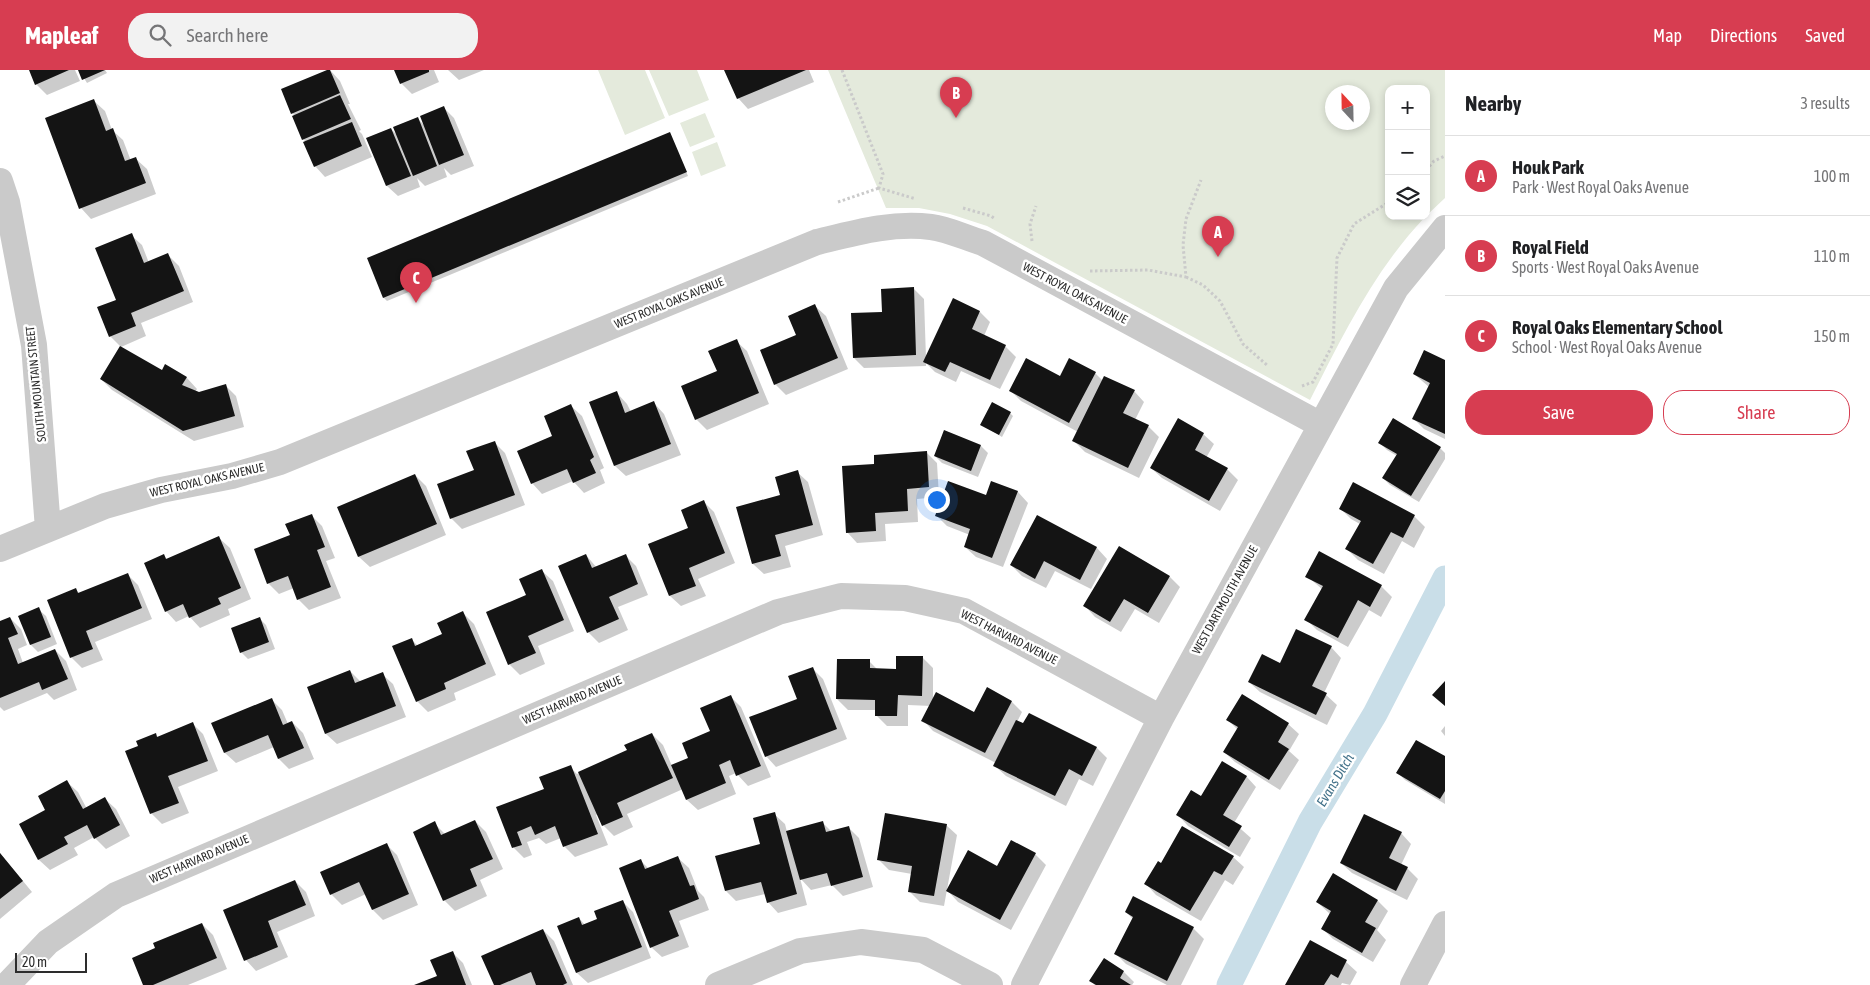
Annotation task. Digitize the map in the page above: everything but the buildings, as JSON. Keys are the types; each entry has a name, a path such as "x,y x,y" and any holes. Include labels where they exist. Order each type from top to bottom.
{"street":[{"name":"SOUTH MOUNTAIN STREET","path":"2,195 34,345 48,530"},
{"name":"WEST ROYAL OAKS AVENUE","path":"0,549 124,500 161,490 232,476 280,462 817,242 871,228 914,225 934,227 983,243 1321,425"},
{"name":"WEST DARTMOUTH AVENUE","path":"1024,985 1161,718 1396,288 1445,228"},
{"name":"WEST HARVARD AVENUE","path":"7,985 48,942 116,895 778,612 841,596 905,598 964,611 1161,718"},
{"path":"1413,985 1443,939"},
{"path":"718,985 800,951 861,942 923,950 990,985"}],"path":[{"path":"842,70 883,174 879,188"},
{"path":"1430,166 1434,161 1445,156"},
{"path":"1186,277 1183,245 1186,219 1201,180"},
{"path":"838,202 879,188 916,199"},
{"path":"1296,386 1313,382 1333,344 1337,258 1354,224 1385,205"},
{"path":"1033,248 1030,224 1036,206"},
{"path":"961,207 970,208 991,216 998,221"},
{"path":"1084,272 1148,270 1186,277 1203,285 1220,301 1243,344 1273,371"}],"shaded area":[{"path":"598,70 645,70 665,118 625,135"},
{"path":"649,70 697,70 709,100 669,116"},
{"path":"828,70 1445,70 1445,198 1430,212 1430,85 1385,85 1385,220 1422,220 1391,258 1361,304 1310,400 987,226 950,214 919,208 886,208"},
{"path":"705,113 715,137 690,147 680,123"},
{"path":"717,142 726,166 701,176 692,152"}],"waterway":[{"name":"Evans Ditch","path":"1229,985 1310,822 1375,714 1445,578"}],"place":[{"name":"Royal Field","path":"956,118"},
{"name":"Houk Park","path":"1218,257"},
{"name":"Royal Oaks Elementary School","path":"416,303"}]}
